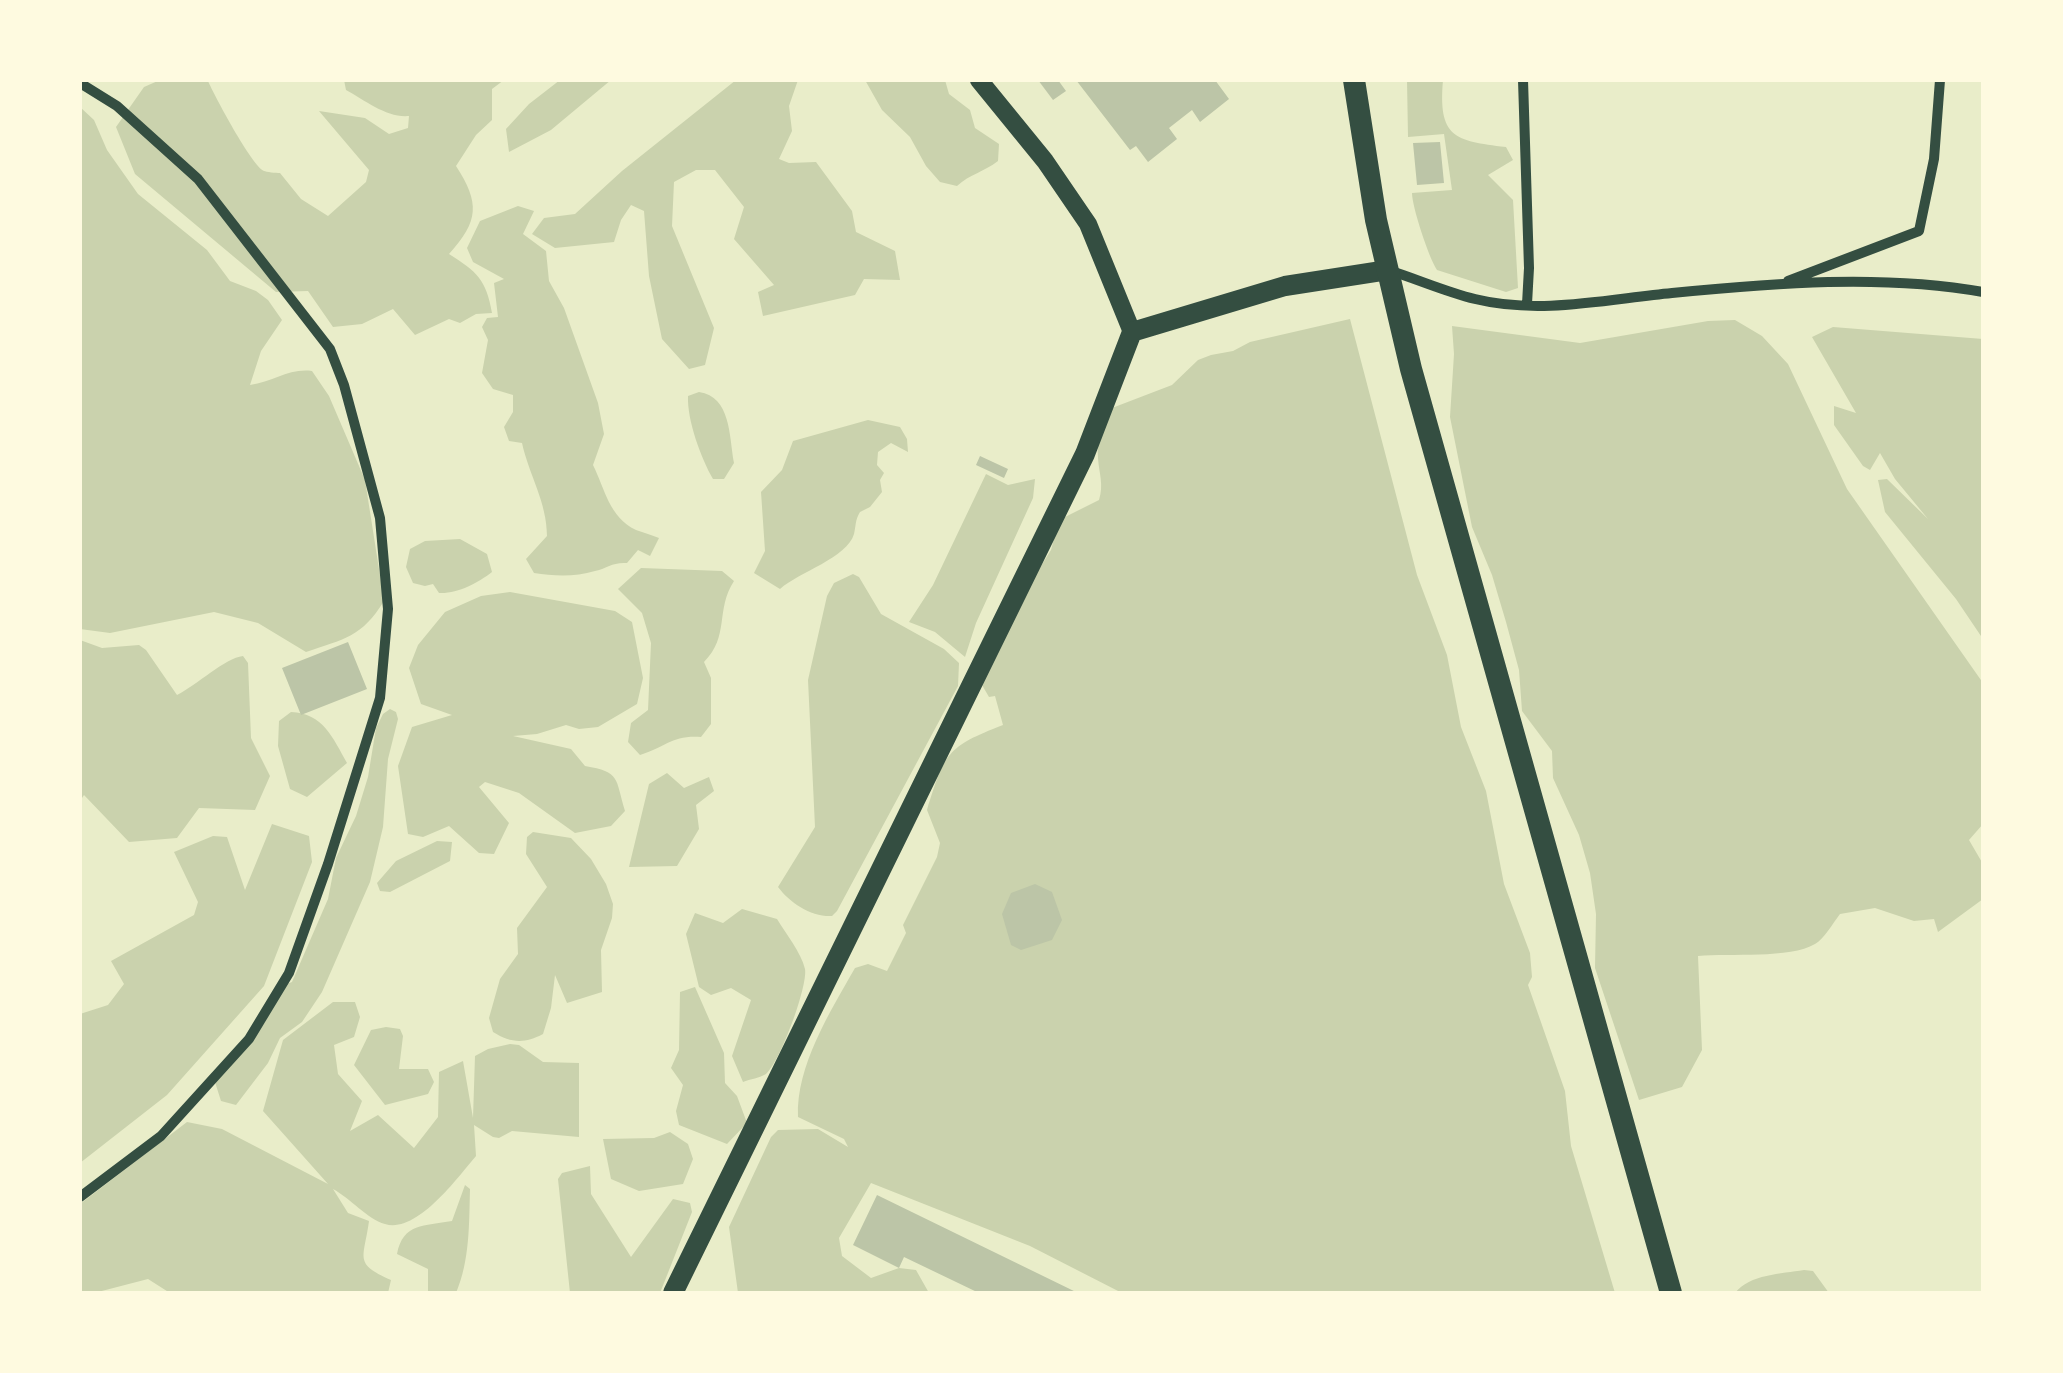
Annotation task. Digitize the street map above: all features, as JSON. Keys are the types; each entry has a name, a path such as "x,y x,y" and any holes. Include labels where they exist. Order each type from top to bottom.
{"highway":[{"path":"1354,80 1376,220 1388,270 1484,636 1670,1293"}],"main road":[{"path":"672,1293 1085,454 1132,332 1088,224 1045,161 978,80"},
{"path":"1132,332 1285,286 1388,270"}],"street":[{"path":"1523,80 1527,304"},
{"path":"1777,285 1919,231 1934,159 1940,80"},
{"path":"80,83 117,106 198,180 330,348 380,518 388,609 380,698 289,973 249,1039 160,1136 80,1197"},
{"path":"1388,270 1476,300 1527,304 1581,305 1777,285 1929,282 1983,292"}],"green space":[{"path":"160,80 208,81 258,166 280,173 301,199 328,216 366,182 369,170 319,111 365,118 389,134 408,128 409,116 385,112 369,104 346,90 344,80 504,80 492,89 492,120 476,135 456,166 469,191 473,212 466,232 449,254 479,278 492,313 476,314 460,323 449,319 415,335 393,309 362,324 333,327 308,291 276,292 135,174 116,127 144,87"},
{"path":"560,80 611,80 551,130 509,152 506,129 529,104"},
{"path":"736,80 798,80 789,106 792,131 779,159 789,163 816,162 852,211 856,232 895,251 900,280 864,279 855,295 763,316 758,292 774,285 734,239 744,207 715,170 696,170 674,182 672,226 714,328 705,365 689,369 662,339 649,276 644,211 631,205 614,242 555,248 532,234 544,218 575,214"},
{"path":"865,80 945,80 949,94 970,110 975,128 999,144 998,161 957,186 940,182 910,137 882,110"},
{"path":"1407,80 1443,80 1443,114 1453,133 1474,142 1506,147 1513,160 1488,175 1513,200 1518,288 1506,292 1437,270 1412,193 1452,190 1444,134 1408,137"},
{"path":"80,107 94,120 107,150 138,194 207,250 230,281 268,300 282,320 261,351 250,385 312,371 329,396 365,480 384,601 368,622 351,635 306,652 258,623 214,612 110,633 80,629"},
{"path":"518,206 534,211 523,234 546,251 549,281 564,308 598,403 604,434 593,465 620,518 636,530 659,538 650,556 638,550 627,563 564,575 534,573 526,559 547,536 544,512 522,443 509,441 504,427 513,412 513,395 493,389 482,373 488,340 482,327 487,318 498,317 494,283 504,279 473,262 467,248 480,221"},
{"path":"1350,319 1417,575 1447,655 1461,727 1486,791 1504,884 1530,953 1532,977 1528,985 1565,1091 1571,1146 1615,1293 1122,1293 1030,1246 871,1183 839,1238 842,1256 871,1278 899,1268 916,1270 929,1293 738,1293 729,1227 771,1137 778,1130 818,1129 848,1147 844,1139 798,1117 809,1059 855,968 868,964 887,971 906,933 903,925 937,857 940,843 927,810 944,764 959,747 1003,725 995,696 989,697 982,685 983,658 1051,550 1059,520 1099,500 1098,444 1112,408 1172,385 1198,360 1211,355"},
{"path":"1735,320 1762,336 1788,364 1847,489 1983,683 1983,824 1969,840 1983,864 1983,899 1938,932 1934,919 1914,921 1875,908 1840,914 1822,938 1804,949 1775,954 1698,956 1702,1050 1682,1087 1639,1100 1595,968 1596,914 1579,835 1553,778 1552,751 1522,711 1519,670 1506,622 1472,527 1450,417 1452,326 1580,343"},
{"path":"1833,327 1983,339 1983,639 1956,599 1885,512 1878,480 1887,479 1928,519 1895,479 1880,453 1870,470 1863,466 1834,425 1834,406 1856,413 1812,337"},
{"path":"699,392 717,401 727,419 734,463 724,479 713,479 692,427 688,396"},
{"path":"868,420 900,427 907,439 908,452 891,443 878,452 877,465 884,473 880,480 882,492 870,507 860,512 850,543 780,589 754,573 765,551 761,492 782,470 793,441"},
{"path":"986,474 1008,485 1035,479 1033,498 976,623 965,657 935,632 909,622 933,585"},
{"path":"460,539 487,554 492,572 467,587 446,593 439,593 433,584 413,583 406,567 410,549 425,541"},
{"path":"641,568 722,571 734,581 725,602 717,642 704,662 711,678 711,724 701,737 676,740 640,755 628,742 631,723 648,710 651,643 642,613 618,589"},
{"path":"853,574 859,577 881,614 944,649 959,663 958,686 837,911 824,916 802,908 778,887 815,827 808,680 827,596 834,583"},
{"path":"510,592 615,611 632,622 643,678 637,704 598,727 579,729 566,725 513,736 571,749 585,766 611,774 625,811 611,826 575,833 519,793 485,782 479,787 509,823 494,854 479,853 449,826 423,837 408,834 398,766 412,727 452,715 421,704 409,668 418,645 445,612 481,596"},
{"path":"80,640 102,648 139,645 177,695 243,656 248,663 251,738 270,776 255,810 199,808 177,838 129,842 84,795 80,801"},
{"path":"390,709 398,719 388,759 383,827 370,882 322,992 302,1022 280,1038 268,1063 236,1105 221,1101 215,1082 265,1022 284,985 292,982 328,899 336,858 356,816 368,777 376,728"},
{"path":"291,712 319,722 347,763 307,797 290,789 278,746 279,721"},
{"path":"667,773 684,788 709,777 714,791 696,805 699,829 677,866 629,867 649,784"},
{"path":"272,824 309,836 312,862 264,986 167,1095 80,1163 80,1014 108,1005 124,984 111,961 194,915 198,902 174,852 213,836 227,837 245,890"},
{"path":"533,832 571,838 591,859 606,884 613,904 612,918 601,950 602,992 567,1003 555,975 543,1034 518,1041 493,1032 489,1018 500,979 518,954 517,928 547,887 526,854 527,837"},
{"path":"437,841 452,842 450,861 390,892 380,891 377,883 396,861"},
{"path":"742,909 777,919 805,969 798,1007 772,1067 766,1074 743,1082 732,1056 751,1000 731,988 711,995 699,987 686,934 695,913 723,923"},
{"path":"695,987 724,1053 725,1083 737,1096 747,1123 727,1144 679,1125 676,1111 683,1085 671,1068 679,1050 680,992"},
{"path":"333,1002 355,1002 360,1017 354,1037 334,1045 338,1074 362,1101 350,1131 378,1115 414,1148 438,1117 439,1072 463,1061 473,1118 475,1056 510,1044 519,1045 543,1062 579,1063 579,1137 512,1131 499,1138 474,1125 476,1156 436,1202 410,1221 397,1225 378,1221 333,1189 348,1213 369,1221 364,1258 371,1269 391,1280 388,1293 170,1293 148,1279 94,1293 81,1291 80,1204 187,1122 222,1129 328,1184 263,1111 283,1040"},
{"path":"400,1029 403,1036 399,1069 428,1069 434,1082 428,1094 385,1105 354,1065 371,1030"},
{"path":"670,1132 688,1144 693,1159 683,1184 639,1191 611,1179 603,1139 654,1138"},
{"path":"590,1166 591,1194 631,1257 673,1199 690,1203 692,1212 660,1293 570,1293 558,1179 562,1173"},
{"path":"465,1185 470,1189 469,1229 461,1280 456,1293 428,1293 428,1269 397,1254 400,1244 416,1228 452,1221"},
{"path":"1813,1271 1829,1293 1735,1293 1757,1278"}],"building":[{"path":"1038,80 1058,80 1066,91 1053,100"},
{"path":"1076,80 1215,80 1229,99 1200,122 1192,110 1169,128 1177,139 1148,162 1136,146 1130,150"},
{"path":"1440,142 1444,183 1417,185 1413,143"},
{"path":"980,456 1008,469 1004,478 976,465"},
{"path":"348,642 367,689 301,715 282,668"},
{"path":"1035,884 1052,892 1062,920 1052,940 1021,950 1011,945 1002,914 1011,893"},
{"path":"877,1195 1078,1293 979,1293 904,1257 899,1268 853,1245"}]}
